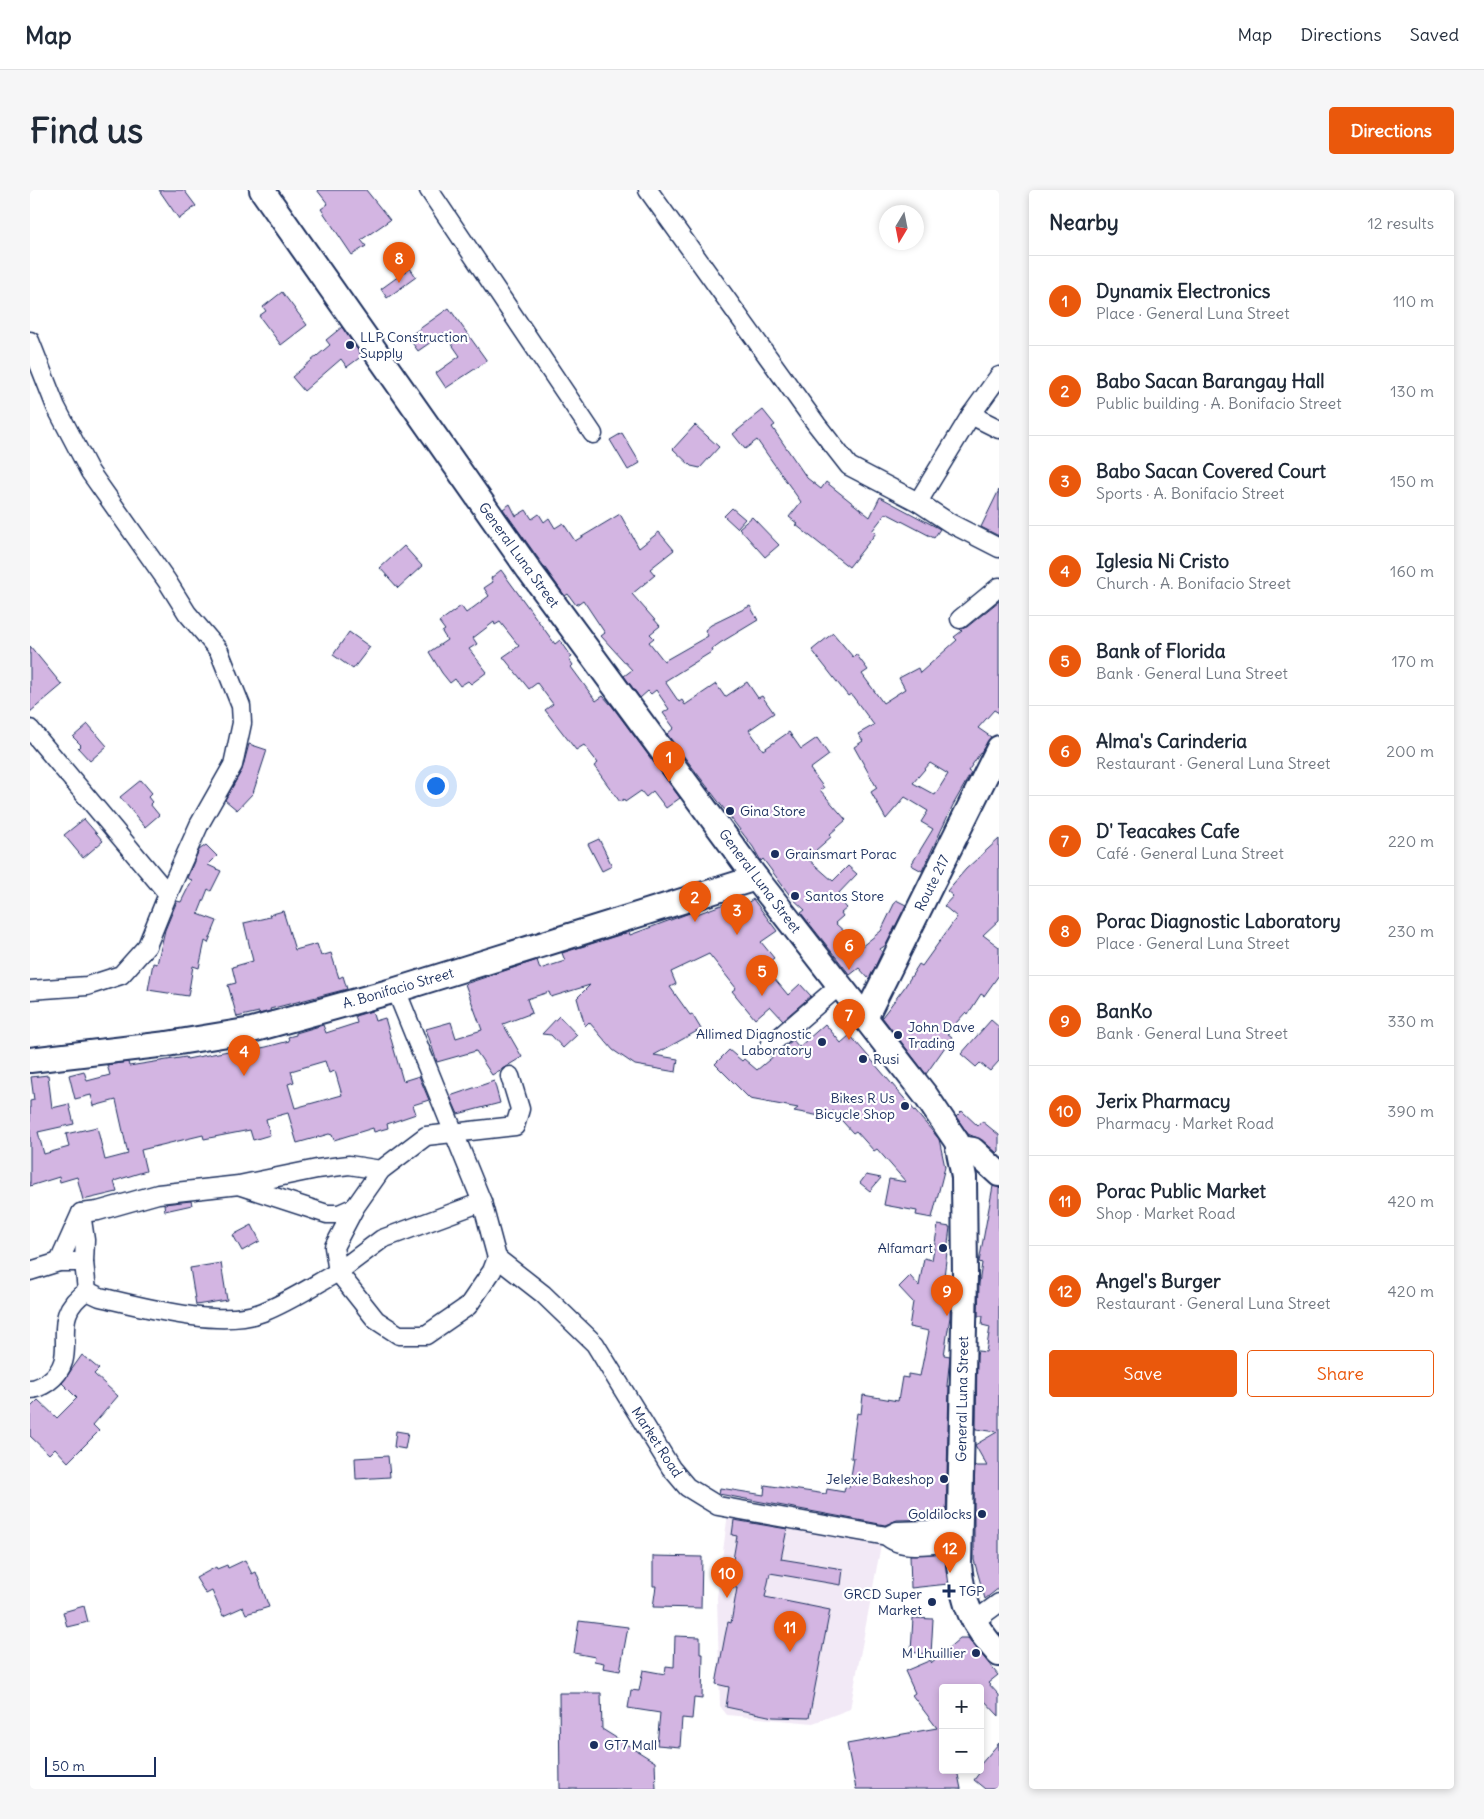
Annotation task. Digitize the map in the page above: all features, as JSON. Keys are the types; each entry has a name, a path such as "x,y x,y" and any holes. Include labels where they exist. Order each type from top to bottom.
{"main road":[{"name":"General Luna Street","path":"262,190 529,570 756,878 951,1130 960,1148 964,1177 965,1277 959,1535 961,1587 966,1608 973,1622 999,1654"},
{"name":"Route 217","path":"866,1018 999,748"},
{"name":"A. Bonifacio Street","path":"30,1060 167,1044 252,1030 396,990 756,878"},
{"path":"960,1148 973,1150 999,1174"}],"street":[{"path":"429,190 593,434"},
{"path":"648,190 817,425 849,466 918,502 950,523 999,548"},
{"path":"30,341 56,407 90,472 167,581 187,613 219,651 241,706 242,723 233,765 199,825 147,946 121,975 86,986 30,990"},
{"path":"918,502 971,415 999,376"},
{"path":"971,415 999,429"},
{"path":"960,619 999,586"},
{"path":"30,728 168,894"},
{"path":"769,1046 840,986"},
{"path":"396,990 455,1132 482,1202 497,1258 492,1270 468,1306 426,1335 399,1335 376,1320 338,1272 334,1247 355,1207 381,1170 426,1136 455,1132 515,1126 520,1109 510,1076"},
{"path":"81,1213 98,1211 158,1194 239,1185 317,1169 349,1165 381,1170"},
{"path":"239,1185 267,1192 327,1214 339,1214 355,1207"},
{"path":"87,1291 100,1297 175,1313 231,1317 262,1312 338,1272 382,1239 482,1202"},
{"path":"81,1213 87,1291"},
{"path":"59,1262 81,1213"},
{"name":"Market Road","path":"497,1258 543,1294 595,1344 671,1468 687,1487 696,1493 718,1506 887,1536 897,1531 959,1535"},
{"path":"30,1271 59,1262 84,1262"},
{"path":"30,1389 45,1384 62,1368 65,1360 65,1323 69,1307 77,1297 87,1291"},
{"path":"973,1622 999,1603"}],"shaded area":[{"path":"728,1513 881,1545 850,1709 813,1723 727,1715 720,1706 717,1597"}],"building":[{"path":"159,190 184,190 196,206 179,219"},
{"path":"317,190 366,190 390,220 361,240 366,246 352,255 321,209 328,204"},
{"path":"410,268 416,277 387,298 381,289"},
{"path":"282,292 307,325 281,345 259,316 266,311 263,307"},
{"path":"449,308 487,361 446,388 436,373 460,356 444,333 418,351 408,337"},
{"path":"342,327 362,356 347,367 341,359 304,391 292,377 330,345 326,340"},
{"path":"763,410 775,425 772,427 807,478 821,489 826,482 870,517 880,497 940,529 934,538 886,513 872,531 876,533 849,567 796,525 798,524 789,517 801,502 757,440 745,449 733,434"},
{"path":"695,425 719,447 700,468 691,466 673,449"},
{"path":"622,433 640,463 628,470 610,440"},
{"path":"999,490 999,536 981,527"},
{"path":"510,504 516,516 526,510 532,519 539,514 544,522 549,518 555,528 563,523 575,541 620,514 639,548 659,532 674,550 650,569 655,575 632,594 660,626 650,634 654,638 649,642 664,661 708,636 705,630 711,625 750,606 758,620 720,643 712,649 713,651 665,681 679,702 682,700 685,705 716,684 725,697 747,682 758,698 762,696 774,713 749,730 763,750 789,732 801,749 817,738 829,755 810,769 824,788 820,790 846,820 830,834 832,836 807,858 833,881 848,866 857,874 836,896 847,908 841,913 843,916 835,923 861,947 881,931 896,900 906,905 886,945 880,949 882,952 869,979 859,968 850,975 801,913 805,910 791,897 763,859 761,861 753,847 667,734 674,728 663,713 669,709 656,690 651,694 648,691 640,698 624,676 632,670 601,636 605,633 583,600 576,605 568,594 565,596 503,509"},
{"path":"732,508 745,519 737,528 724,516"},
{"path":"752,517 779,545 765,557 739,528"},
{"path":"404,546 422,566 398,588 380,568"},
{"path":"501,570 555,644 560,640 572,657 569,659 573,665 571,667 596,701 603,696 612,706 680,798 666,808 653,791 646,797 641,791 625,802 624,799 620,802 594,766 598,763 584,745 576,750 545,710 553,704 537,683 529,689 503,657 519,646 500,622 495,625 494,622 473,638 477,644 469,649 487,672 471,684 468,681 460,686 455,679 450,683 442,673 429,652 447,640 442,632 445,630 439,622 461,606 466,613 489,596 484,588 493,582 491,578"},
{"path":"999,601 999,713 994,710 978,728 991,737 968,771 971,773 953,805 922,871 911,865 933,829 921,822 928,811 905,797 886,819 871,792 877,788 854,747 863,741 858,734 874,725 851,694 848,696 812,650 833,633 853,657 856,654 868,670 862,674 883,703 905,689 899,678 918,668 920,673 957,640 954,637 962,631 960,629 967,627","holes":["930,763 948,774 935,795 913,783"]},
{"path":"349,632 370,647 353,669 333,655"},
{"path":"30,646 62,685 30,712"},
{"path":"88,724 107,746 90,761 78,748 81,745 73,737"},
{"path":"249,744 267,750 253,793 237,810 225,800 242,770"},
{"path":"141,780 152,793 148,797 152,802 150,804 159,815 145,827 120,797"},
{"path":"84,819 103,841 83,858 64,835"},
{"path":"599,839 612,866 602,871 588,844"},
{"path":"999,839 999,920 983,935 999,947 999,975 984,996 981,994 968,1014 966,1012 947,1033 952,1037 926,1074 882,1017 919,964 922,966 957,917 944,906 953,896 947,891 966,869"},
{"path":"206,845 217,856 208,865 221,871 211,891 208,889 198,914 217,921 208,943 205,941 199,968 193,966 188,996 148,990 153,963 157,964 165,930 177,901 181,902 192,880 187,878 199,850"},
{"path":"753,899 777,931 761,942 774,958 765,965 769,972 788,995 800,984 811,996 783,1020 770,1006 755,1019 732,991 736,988 709,954 671,972 676,984 670,987 690,1015 692,1014 701,1029 654,1055 678,1059 676,1072 635,1065 613,1050 589,1022 585,1026 577,998 590,985 551,997 549,992 527,999 532,1013 503,1024 522,1057 492,1075 476,1051 437,1062 426,1029 451,1022 456,1038 482,1030 465,984 537,960 540,969 565,961 562,953 629,932 630,935 695,911 697,914 724,904 732,914"},
{"path":"283,911 295,950 317,944 321,956 331,953 339,978 343,976 347,989 270,1009 271,1011 237,1017 228,985 236,983 232,967 253,961 244,923 270,917 269,915"},
{"path":"372,1011 375,1021 385,1018 403,1081 419,1076 429,1100 413,1105 416,1114 387,1124 388,1128 374,1132 373,1128 334,1140 332,1135 329,1134 297,1143 288,1113 266,1119 270,1135 253,1140 250,1130 204,1139 203,1135 141,1150 146,1171 114,1181 117,1192 83,1200 77,1177 60,1182 59,1177 30,1186 30,1101 34,1100 31,1077 48,1075 52,1108 69,1104 74,1124 38,1132 44,1154 69,1147 66,1134 97,1127 105,1160 128,1154 116,1100 94,1106 91,1095 75,1099 69,1075 84,1071 87,1081 110,1075 107,1065 128,1062 129,1066 186,1057 187,1059 249,1047 250,1050 266,1047 289,1041 288,1037 296,1035 296,1033 323,1025 326,1033 357,1023 355,1016","holes":["325,1061 329,1073 335,1071 342,1095 295,1108 288,1084 294,1082 291,1071"]},
{"path":"559,1016 577,1035 563,1048 551,1035 542,1034"},
{"path":"991,1020 999,1027 999,1061 990,1071 980,1063 976,1067 961,1054"},
{"path":"825,1024 841,1043 850,1035 939,1139 945,1167 932,1218 916,1215 917,1211 884,1205 889,1179 906,1182 877,1149 874,1151 856,1131 853,1133 833,1111 825,1117 794,1111 798,1108 750,1099 715,1064 729,1050 757,1070 793,1040 799,1047"},
{"path":"494,1081 500,1103 458,1114 450,1096"},
{"path":"962,1111 978,1126 982,1121 999,1135 999,1151 997,1153 982,1140 968,1134 956,1117"},
{"path":"866,1175 881,1178 870,1191 860,1183"},
{"path":"993,1186 999,1187 999,1588 985,1599 974,1560 974,1488 975,1466 987,1466 975,1445 997,1432 976,1429 977,1354 978,1351 986,1352 990,1327 982,1325 983,1316 978,1316 982,1263 979,1262"},
{"path":"191,1201 192,1205 165,1211 164,1204"},
{"path":"252,1225 260,1241 242,1251 233,1235"},
{"path":"938,1225 950,1227 943,1285 951,1286 950,1317 944,1355 950,1356 947,1386 949,1386 946,1519 897,1520 885,1525 719,1494 720,1488 764,1495 765,1485 826,1494 827,1489 844,1492 845,1487 849,1488 854,1458 851,1458 857,1413 861,1414 863,1395 898,1401 902,1377 908,1378 908,1374 920,1376 929,1331 909,1327 913,1302 899,1287 910,1276 919,1286 924,1258 932,1260"},
{"path":"221,1263 227,1300 196,1305 190,1268"},
{"path":"82,1355 99,1369 94,1374 118,1396 93,1425 99,1431 68,1462 55,1448 49,1454 30,1436 30,1408 38,1400 57,1418 77,1398 62,1383"},
{"path":"396,1431 408,1433 405,1449 394,1447"},
{"path":"388,1456 390,1477 356,1479 355,1458"},
{"path":"734,1520 787,1529 781,1559 843,1569 841,1585 770,1573 765,1597 830,1610 809,1718 773,1717 726,1707 729,1687 716,1684 728,1622 731,1623 737,1588 722,1586 725,1570 731,1571 737,1536 732,1535"},
{"path":"945,1553 948,1584 911,1588 910,1555"},
{"path":"653,1556 702,1557 701,1608 653,1607 656,1586 653,1586"},
{"path":"245,1560 252,1574 256,1572 269,1607 246,1614 243,1607 223,1616 212,1591 206,1594 196,1578 216,1567 217,1569 227,1565 228,1568"},
{"path":"84,1606 88,1622 67,1627 63,1612"},
{"path":"913,1618 933,1619 931,1655 911,1652"},
{"path":"579,1621 628,1627 620,1671 603,1668 604,1663 594,1661 595,1657 574,1653"},
{"path":"675,1636 700,1637 700,1654 703,1654 702,1699 694,1698 692,1719 682,1718 680,1747 657,1745 660,1713 628,1708 631,1690 639,1691 643,1670 665,1674 666,1666 674,1667"},
{"path":"960,1638 968,1638 998,1675 988,1683 999,1695 999,1716 984,1700 984,1684 939,1684 939,1774 958,1774 961,1789 856,1789 847,1744 937,1728 912,1695 915,1693 905,1671 931,1660 931,1663"},
{"name":"GT7 Mall","path":"559,1693 601,1693 602,1729 655,1762 656,1789 560,1789"},
{"path":"999,1743 999,1789 985,1789 974,1780 978,1774 984,1774 984,1760"}],"place":[{"name":"Porac Diagnostic Laboratory","path":"399,283"},
{"name":"LLP Construction Supply","path":"350,345"},
{"name":"Dynamix Electronics","path":"669,782"},
{"name":"Gina Store","path":"730,811"},
{"name":"Grainsmart Porac","path":"775,854"},
{"name":"Santos Store","path":"795,896"},
{"name":"Babo Sacan Barangay Hall","path":"695,922"},
{"name":"Babo Sacan Covered Court","path":"737,935"},
{"name":"Alma's Carinderia","path":"849,970"},
{"name":"Bank of Florida","path":"762,996"},
{"name":"John Dave Trading","path":"898,1035"},
{"name":"D' Teacakes Cafe","path":"849,1040"},
{"name":"Allimed Diagnostic Laboratory","path":"822,1042"},
{"name":"Rusi","path":"863,1059"},
{"name":"Iglesia Ni Cristo","path":"244,1076"},
{"name":"Bikes R Us Bicycle Shop","path":"905,1106"},
{"name":"Alfamart","path":"943,1248"},
{"name":"BanKo","path":"947,1316"},
{"name":"Jelexie Bakeshop","path":"944,1479"},
{"name":"Goldilocks","path":"982,1514"},
{"name":"Angel's Burger","path":"950,1573"},
{"name":"TGP","path":"949,1591"},
{"name":"Jerix Pharmacy","path":"727,1598"},
{"name":"GRCD Super Market","path":"932,1602"},
{"name":"Porac Public Market","path":"790,1652"},
{"name":"M Lhuillier","path":"976,1653"},
{"name":"GT7 Mall","path":"594,1745"}]}
